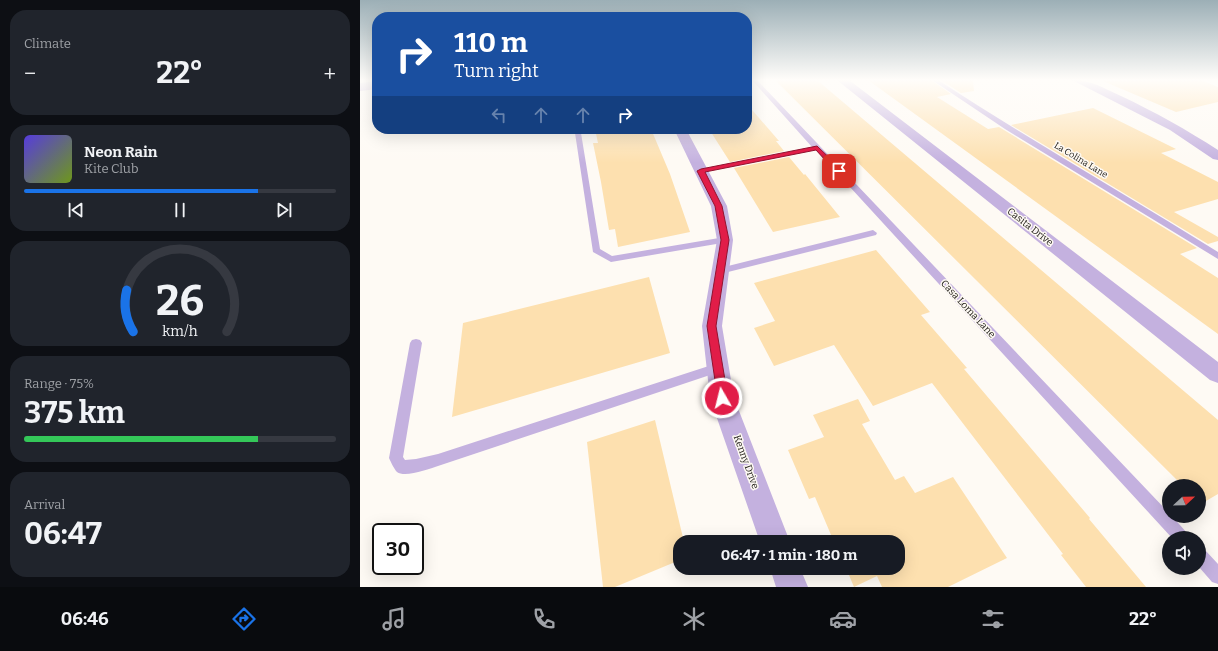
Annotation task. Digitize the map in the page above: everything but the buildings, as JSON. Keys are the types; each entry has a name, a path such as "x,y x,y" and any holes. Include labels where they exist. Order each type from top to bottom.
{"street":[{"name":"Casita Drive","path":"877,107 1218,374"},
{"path":"1137,107 1174,127 1218,156"},
{"name":"Kenny Drive","path":"682,134 719,206 725,240 712,326 722,398 772,535"},
{"path":"788,575 792,587"}],"lane":[{"name":"Casa Loma Lane","path":"779,107 1175,531"},
{"name":"La Colina Lane","path":"976,107 1218,256"},
{"path":"578,134 596,250 611,259 725,240"},
{"path":"701,171 817,148"},
{"path":"720,271 873,233"},
{"path":"416,343 396,458 402,467 416,466 438,460 718,368"},
{"path":"1206,563 1218,576"}],"route":[{"path":"722,398 712,326 725,240 719,206 701,171 817,148 839,171"}]}
